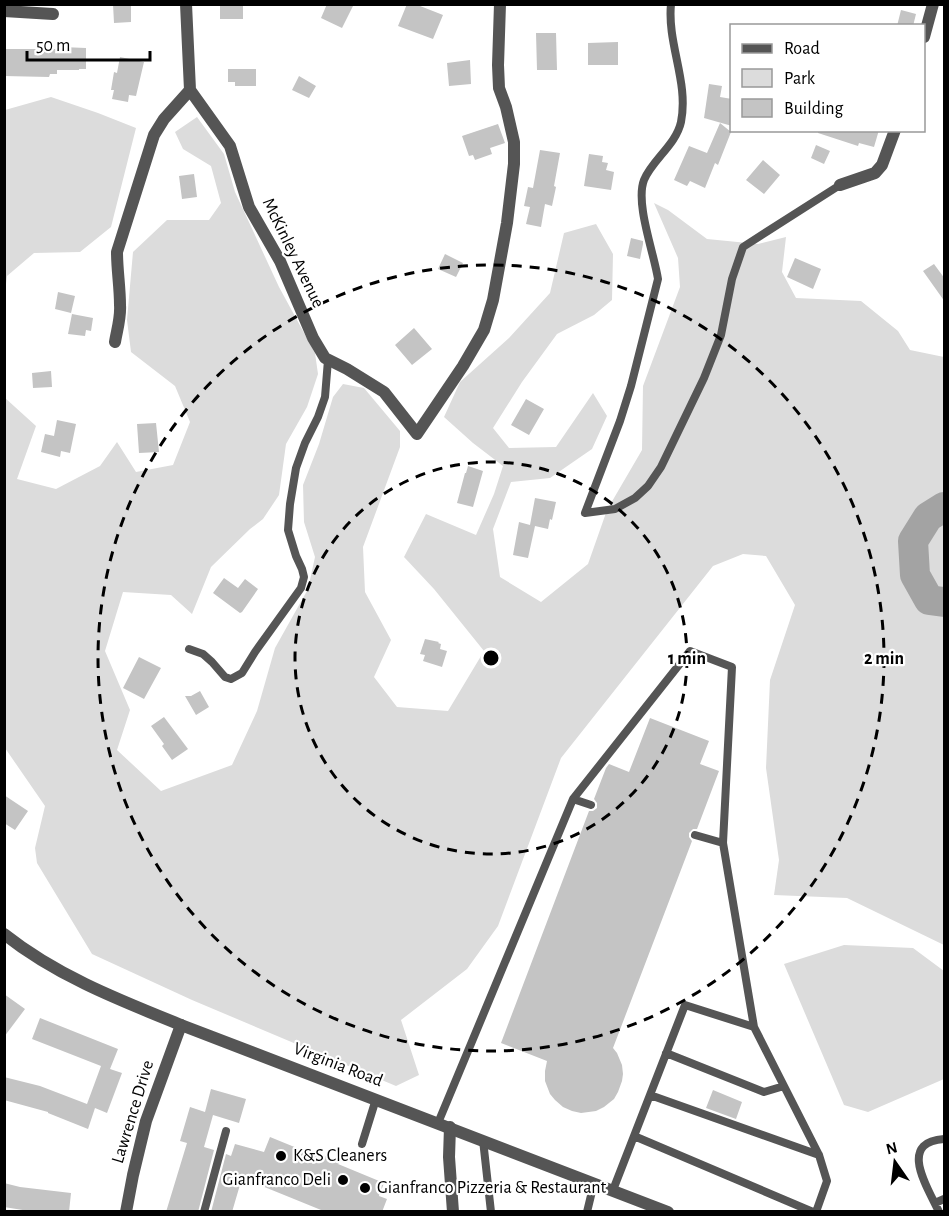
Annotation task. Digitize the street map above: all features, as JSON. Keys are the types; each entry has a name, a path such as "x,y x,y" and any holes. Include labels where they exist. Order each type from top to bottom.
{"street":[{"path":"115,342 120,316 117,252 154,135 164,119 190,90 186,4"},
{"name":"McKinley Avenue","path":"190,90 230,146 249,207 280,261 313,338 325,358 384,392 417,434 463,366 484,330 493,300 507,223 514,164 514,142 499,88 500,4"},
{"path":"925,33 933,4"},
{"path":"4,11 53,14"},
{"path":"840,185 875,173 882,165 894,132"},
{"name":"Virginia Road","path":"4,934 52,966 106,995 668,1212"},
{"name":"Lawrence Drive","path":"126,1212 146,1120 181,1025"},
{"path":"444,1125 453,1212"}],"lane":[{"path":"671,4 670,20 682,86 681,123 676,134 643,181 642,198 645,226 658,279 631,386 585,513 615,509 634,498 648,486 661,467 704,378 721,335 732,279 743,247 840,185"},
{"path":"189,649 203,654 225,677 231,679 237,676 242,673 301,588 304,577 288,530 290,504 296,468 325,397 328,360"},
{"path":"444,1125 573,799 690,651 732,666 723,843 754,1028 819,1155 827,1181 815,1212 634,1136"},
{"path":"573,799 591,805"},
{"path":"694,835 723,843"},
{"path":"612,1190 685,1005 754,1028"},
{"path":"666,1053 764,1092 784,1086"},
{"path":"650,1095 819,1155"},
{"path":"362,1144 376,1099"},
{"path":"204,1212 226,1131"},
{"path":"939,1212 919,1169 919,1156 923,1147 933,1140 945,1138"},
{"path":"483,1140 491,1212"},
{"path":"587,1212 594,1183"},
{"path":"935,1203 945,1198"}],"green space":[{"path":"51,97 136,128 111,227 80,252 34,253 7,276 5,292 5,110"},
{"path":"197,117 224,154 235,192 279,287 315,353 318,374 307,407 286,444 279,495 263,519 211,567 192,614 171,595 123,592 105,651 130,710 117,750 161,791 232,765 257,711 275,648 308,589 315,557 304,522 303,485 319,444 333,397 343,384 364,388 400,431 400,447 363,547 365,592 391,640 374,677 397,707 448,711 484,651 434,589 404,557 426,514 476,535 494,494 503,466 444,417 460,382 509,338 550,293 564,233 596,224 613,254 612,300 594,315 557,334 522,382 493,428 509,448 556,447 593,393 607,416 592,449 550,478 511,482 493,529 500,577 541,602 588,564 607,510 642,450 643,386 680,287 678,258 654,203 668,210 707,239 758,244 786,237 782,272 796,298 861,301 898,331 910,350 944,357 944,945 847,898 774,895 779,860 766,768 770,680 795,605 766,556 743,554 713,566 561,758 498,926 467,969 401,1020 419,1075 396,1086 192,1000 92,954 37,863 35,848 45,806 5,748 4,397 36,426 17,479 56,489 100,466 117,442 136,472 173,465 190,422 175,386 131,352 127,320 133,252 167,220 209,220 221,203 211,166 183,149 175,132"},
{"path":"844,945 913,948 944,971 944,1079 868,1112 844,1105 784,964"}],"building":[{"path":"113,4 131,4 131,22 114,23"},
{"path":"220,4 243,4 243,19 220,19"},
{"path":"327,4 354,4 342,28 321,18"},
{"path":"407,4 415,4 443,15 433,39 398,26"},
{"path":"901,10 916,14 914,24 898,24"},
{"path":"536,33 556,33 557,70 537,70"},
{"path":"618,42 618,65 588,65 588,43"},
{"path":"62,47 86,48 86,69 57,70 57,74 50,74 49,77 4,76 4,49 62,49"},
{"path":"120,57 144,62 136,96 129,95 128,102 112,99 114,72 117,73"},
{"path":"470,60 471,84 449,86 447,63"},
{"path":"228,69 256,69 256,86 235,86 235,82 228,82"},
{"path":"299,76 316,86 309,98 292,90"},
{"path":"709,84 722,86 720,97 730,99 730,125 704,118"},
{"path":"720,123 731,132 718,165 715,163 705,188 690,181 687,186 674,180 689,146 707,153"},
{"path":"498,124 505,143 490,148 492,154 475,160 473,155 469,156 462,136"},
{"path":"878,132 874,147 859,143 858,146 818,133"},
{"path":"816,145 830,151 824,164 811,158"},
{"path":"540,150 560,153 552,206 545,204 541,227 526,224 530,207 524,206 528,187 533,188"},
{"path":"589,154 603,156 602,162 608,163 606,170 614,172 611,190 584,186"},
{"path":"763,160 780,175 764,194 746,180"},
{"path":"194,174 197,197 182,199 179,176"},
{"path":"631,238 643,241 640,259 627,256"},
{"path":"445,254 463,263 456,277 438,269"},
{"path":"795,258 821,269 813,289 787,277"},
{"path":"934,264 945,279 945,302 923,271"},
{"path":"58,292 75,296 71,313 55,309"},
{"path":"72,314 93,318 91,331 86,330 85,336 68,334"},
{"path":"414,328 432,349 412,365 395,345"},
{"path":"51,371 52,387 33,388 32,373"},
{"path":"526,399 544,409 529,435 511,425"},
{"path":"57,420 76,424 70,453 61,451 60,457 41,452 45,434 54,436"},
{"path":"156,423 159,452 139,453 137,424"},
{"path":"468,466 483,471 473,507 457,503"},
{"path":"535,498 556,502 552,520 550,519 548,529 535,526 528,558 513,555 519,522 530,525"},
{"path":"224,578 238,588 245,579 258,589 240,613 213,593"},
{"path":"425,639 439,642 440,649 447,651 442,667 423,661 425,655 420,654"},
{"path":"139,657 161,668 144,699 123,688"},
{"path":"200,691 209,707 196,715 185,696 191,696"},
{"path":"164,717 188,749 172,760 151,726"},
{"path":"650,718 709,741 700,764 719,771 697,829 689,833 692,841 613,1048 622,1065 622,1081 618,1092 614,1099 604,1107 596,1111 581,1113 563,1107 550,1094 545,1081 547,1061 501,1043 589,811 597,808 594,799 606,768 609,764 629,772"},
{"path":"4,795 28,811 15,830 4,823"},
{"path":"4,994 25,1009 4,1037"},
{"path":"40,1018 118,1049 110,1069 122,1073 107,1113 95,1108 88,1129 48,1112 4,1100 4,1077 40,1086 87,1104 101,1066 32,1039"},
{"path":"211,1089 246,1099 239,1123 213,1115 204,1147 214,1150 198,1212 166,1212 187,1143 180,1141 190,1107 205,1112"},
{"path":"713,1090 742,1102 736,1119 706,1108"},
{"path":"270,1137 314,1155 315,1152 340,1162 338,1164 384,1183 379,1196 387,1199 382,1212 326,1212 242,1178 232,1212 211,1212 226,1154 231,1156 235,1144 264,1152"},
{"path":"4,1183 71,1193 69,1212 35,1212 4,1207"}],"waterway":[{"path":"944,507 928,517 913,541 915,575 929,600 944,602"}],"place":[{"name":"K&S Cleaners","path":"281,1156"},
{"name":"Gianfranco Deli","path":"343,1180"},
{"name":"Gianfranco Pizzeria & Restaurant","path":"365,1188"}]}
